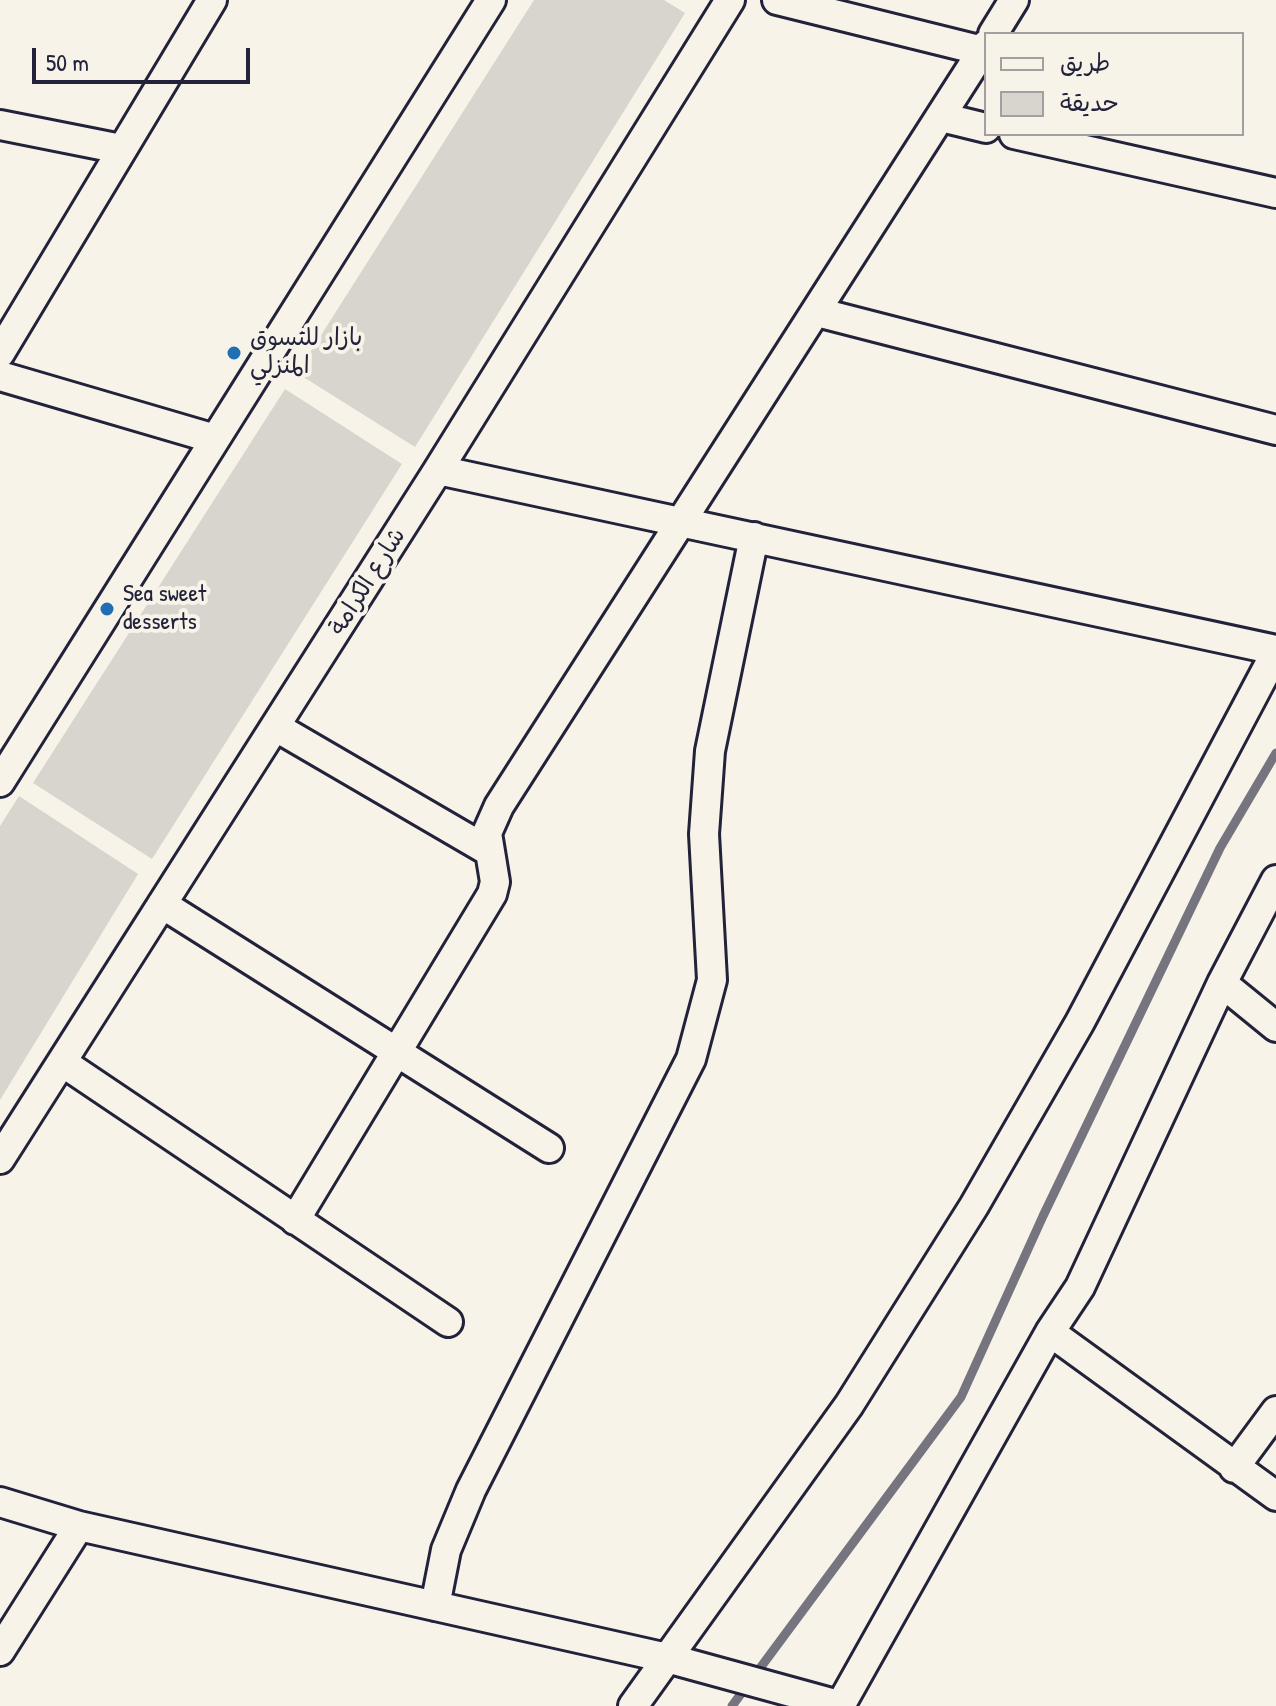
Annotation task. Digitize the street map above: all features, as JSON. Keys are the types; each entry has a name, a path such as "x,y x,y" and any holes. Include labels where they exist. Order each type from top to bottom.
{"street":[{"path":"0,353 212,0"},
{"path":"0,782 491,0"},
{"name":"شارع الكرامة","path":"0,1159 438,470 730,0"},
{"path":"777,0 984,42"},
{"path":"994,32 1014,0"},
{"path":"295,1220 492,894 495,882 487,850 487,833 499,806 984,48"},
{"path":"941,117 984,128"},
{"path":"0,125 121,149"},
{"path":"1023,136 1276,193"},
{"path":"817,312 1276,430"},
{"path":"0,376 215,439"},
{"path":"438,470 1276,651 1080,1022 974,1206 849,1405 633,1706"},
{"path":"435,1606 446,1550 471,1490 691,1059 712,980 704,834 710,751 754,537"},
{"path":"276,727 487,850"},
{"path":"0,1502 79,1526 667,1658 841,1706 1050,1332 1080,1287 1222,983 1276,880"},
{"path":"162,904 549,1148"},
{"path":"1222,983 1276,1027"},
{"path":"62,1062 448,1322"},
{"path":"1050,1332 1276,1496"},
{"path":"1234,1468 1276,1411"},
{"path":"0,1651 79,1526"}],"green space":[{"path":"534,0 664,0 685,13 415,447 297,373"},
{"path":"285,389 402,464 152,859 33,783"},
{"path":"19,796 138,874 0,1100 0,826"}],"waterway":[{"path":"732,1706 961,1397 1043,1216 1220,848 1276,753"}],"place":[{"name":"بازار للتسوق المنزلي","path":"234,353"},
{"name":"Sea sweet desserts","path":"107,609"}]}
